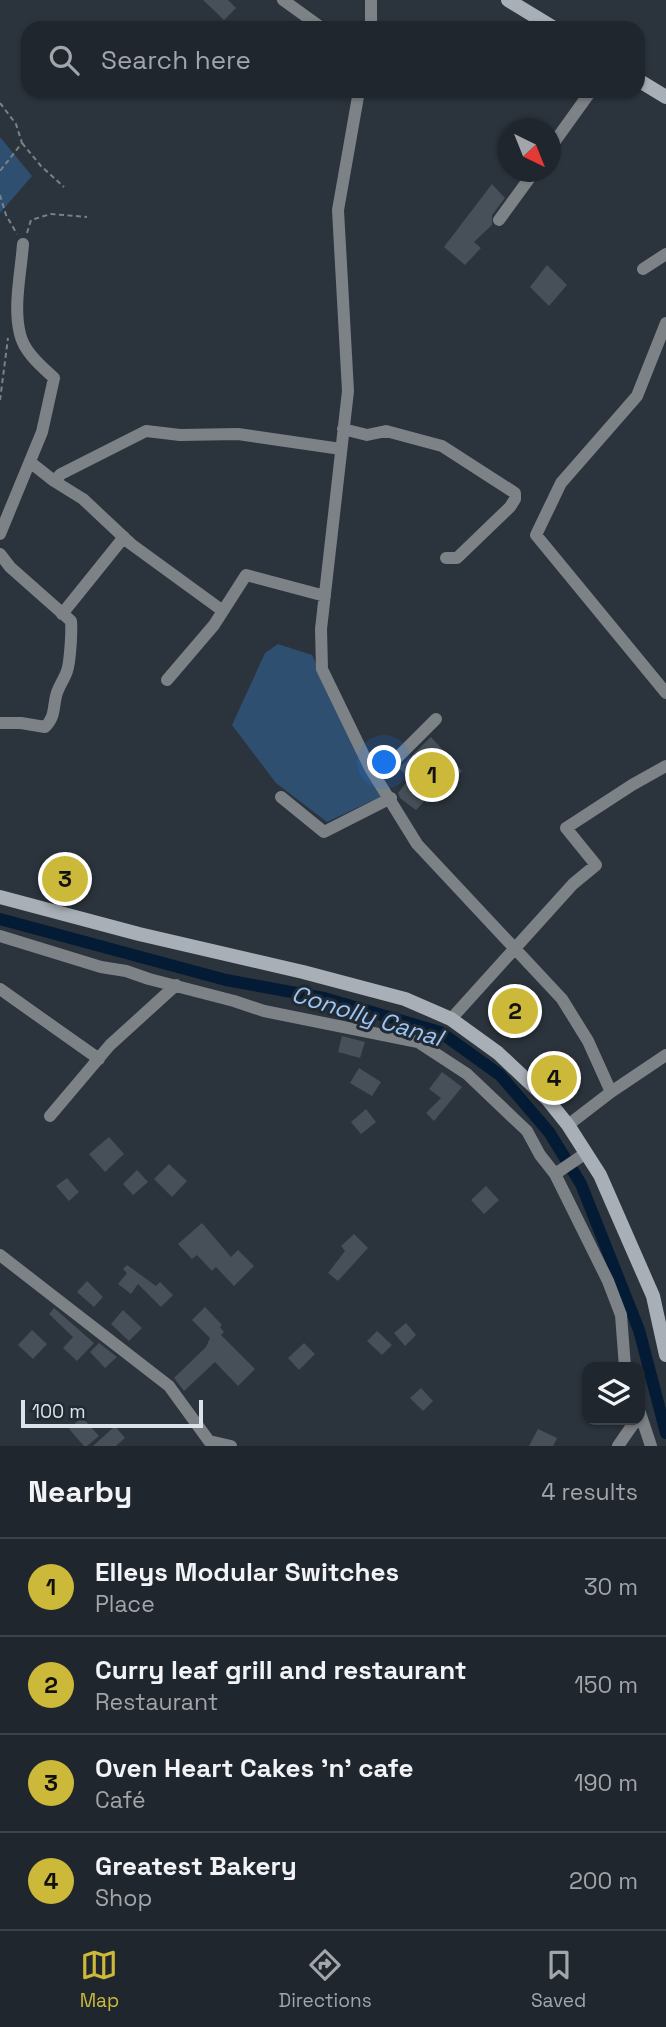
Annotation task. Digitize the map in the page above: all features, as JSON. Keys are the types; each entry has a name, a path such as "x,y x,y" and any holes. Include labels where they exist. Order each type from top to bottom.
{"main road":[{"path":"508,0 542,21"},
{"path":"645,84 666,97"},
{"path":"0,897 405,999 451,1019 498,1053 548,1100 586,1153 600,1175 653,1296 666,1355"}],"street":[{"path":"283,0 312,21"},
{"path":"371,0 371,21"},
{"path":"358,98 338,210 348,391 321,629 322,669 377,778 391,798 397,815 417,844 562,999 588,1041 611,1092"},
{"path":"561,134 586,98"},
{"path":"499,220 527,182"},
{"path":"0,534 42,432 54,378 34,359 20,336 18,312 23,244"},
{"path":"643,270 666,254"},
{"path":"666,323 637,396 561,483 536,535 666,693"},
{"path":"343,429 367,435 386,431 442,446 515,493 510,507 457,558 446,558"},
{"path":"54,481 61,474 146,430 180,435 238,434 341,449"},
{"path":"30,462 83,499 124,537 223,611"},
{"path":"62,614 124,537"},
{"path":"0,554 10,567 71,621 69,668 56,694 53,720 45,727 0,723"},
{"path":"167,680 223,611 246,575 325,596"},
{"path":"377,778 436,719"},
{"path":"451,1019 573,884 596,865 566,828 666,766"},
{"path":"281,797 324,832 391,798"},
{"path":"0,936 101,967 126,971 264,1011 418,1042 467,1074 527,1131 540,1155 555,1174 608,1281 621,1315 625,1362"},
{"path":"50,1116 110,1045 176,985"},
{"path":"0,989 99,1059"},
{"path":"568,1125 666,1055"},
{"path":"555,1174 586,1153"},
{"path":"0,1273 5,1258 169,1386 209,1441 231,1446"},
{"path":"618,1446 633,1425"},
{"path":"644,1425 651,1446"}],"path":[{"path":"0,103 16,124 22,143 41,166 64,187"},
{"path":"0,171 22,143"},
{"path":"0,195 6,215 23,244"},
{"path":"23,244 31,220 51,214 87,217"},
{"path":"0,400 9,328"}],"shaded area":[{"path":"0,137 32,176 0,213"},
{"path":"278,644 312,655 382,796 327,822 276,783 232,725 265,653"}],"building":[{"path":"203,0 228,0 236,8 224,20"},
{"path":"492,184 505,198 492,215 492,225 474,242 481,248 465,265 444,247"},
{"path":"547,265 567,285 549,306 530,287"},
{"path":"431,737 462,771 431,802 428,797 416,810 400,798 398,793 409,779 399,768"},
{"path":"65,864 77,874 67,890 52,884"},
{"path":"515,1002 531,1022 514,1037 500,1021"},
{"path":"342,1036 365,1042 360,1058 338,1052"},
{"path":"550,1063 568,1082 558,1092 539,1074"},
{"path":"359,1068 381,1082 372,1096 350,1083"},
{"path":"442,1072 462,1087 434,1121 426,1113 441,1098 429,1089"},
{"path":"366,1109 376,1122 361,1134 351,1122"},
{"path":"109,1137 124,1154 105,1172 89,1154"},
{"path":"169,1164 187,1181 172,1197 154,1179"},
{"path":"137,1170 148,1182 133,1195 123,1184"},
{"path":"67,1178 79,1192 69,1201 56,1186"},
{"path":"486,1186 499,1200 484,1214 471,1200"},
{"path":"202,1223 231,1257 238,1250 254,1266 234,1286 216,1267 212,1271 197,1255 192,1259 178,1244"},
{"path":"354,1234 368,1248 338,1281 328,1273 345,1251 341,1246"},
{"path":"127,1265 156,1286 160,1282 173,1295 161,1307 138,1284 131,1294 118,1284 127,1273 123,1269"},
{"path":"87,1281 103,1297 94,1307 77,1292"},
{"path":"205,1307 222,1325 220,1327 224,1332 221,1335 255,1369 238,1386 215,1362 184,1391 174,1378 206,1347 210,1338 192,1320"},
{"path":"54,1308 94,1343 77,1361 63,1348 73,1337 49,1314"},
{"path":"123,1310 142,1328 129,1341 111,1324"},
{"path":"406,1323 416,1335 405,1346 394,1333"},
{"path":"32,1330 47,1344 33,1359 18,1345"},
{"path":"377,1331 392,1345 382,1355 367,1341"},
{"path":"99,1343 117,1357 105,1368 90,1352"},
{"path":"304,1343 315,1354 299,1370 288,1358"},
{"path":"421,1388 433,1401 423,1411 410,1398"},
{"path":"82,1417 99,1436 87,1446 69,1429"},
{"path":"115,1426 125,1438 116,1446 93,1446"},
{"path":"538,1429 557,1438 553,1446 529,1446"}],"waterway":[{"name":"Conolly Canal","path":"0,919 226,980 324,998 440,1032 500,1075 549,1132 581,1184 639,1330 666,1433"}],"place":[{"name":"Elleys Modular Switches","path":"432,775"},
{"name":"Oven Heart Cakes 'n' cafe","path":"65,879"},
{"name":"Curry leaf grill and restaurant","path":"515,1011"},
{"name":"Greatest Bakery","path":"554,1078"}]}
